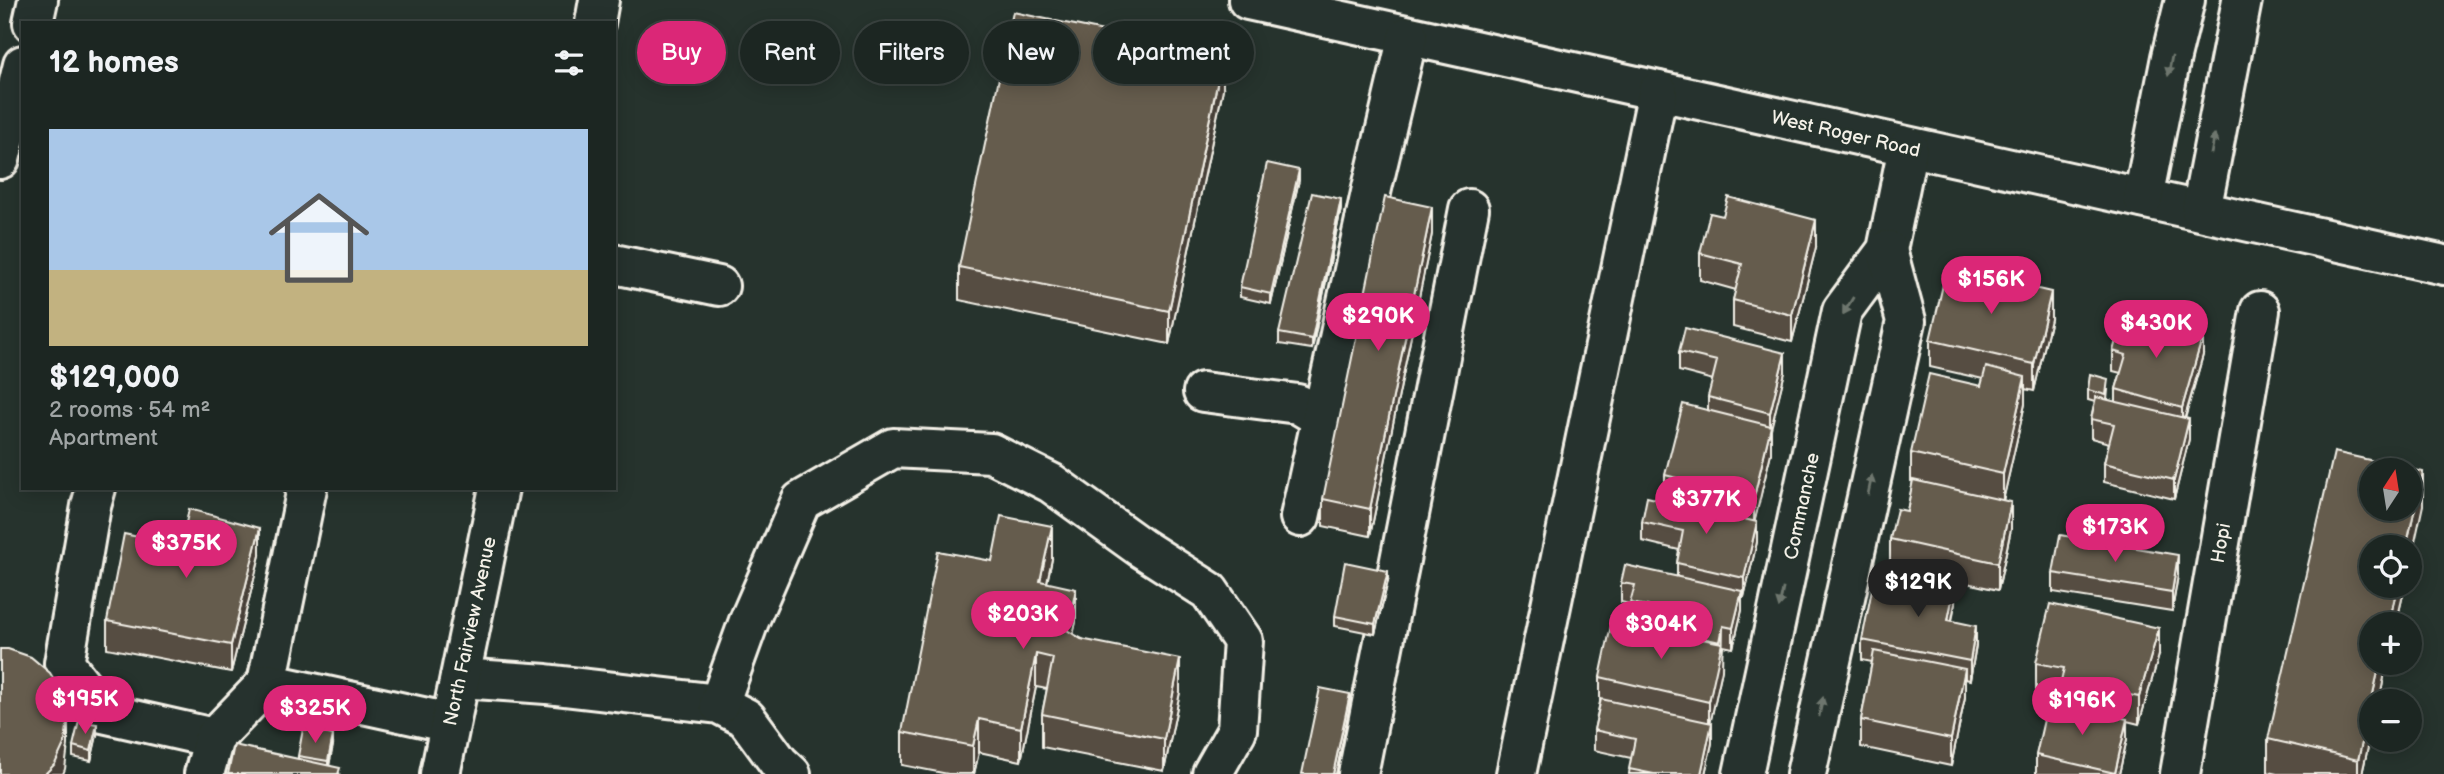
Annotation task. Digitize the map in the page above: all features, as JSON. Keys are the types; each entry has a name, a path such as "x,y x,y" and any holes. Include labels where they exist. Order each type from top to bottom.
{"street":[{"path":"33,21 38,0"},
{"path":"595,21 599,0"},
{"name":"West Roger Road","path":"1248,0 2444,265"},
{"path":"2143,198 2185,0"},
{"path":"2201,211 2242,0"},
{"path":"1300,517 1408,36"},
{"path":"0,159 21,73"},
{"path":"1516,774 1658,91"},
{"name":"Commanche","path":"1744,774 1842,311 1888,250 1909,147"},
{"path":"1358,774 1469,209"},
{"name":"Commanche","path":"1806,774 1906,321 1888,250"},
{"path":"616,264 719,286"},
{"name":"Hopi","path":"2180,774 2260,311"},
{"path":"1203,392 1298,404 1323,419"},
{"path":"719,705 749,621 801,501 893,448 991,453 1051,483 1140,547 1209,591 1243,641 1237,730 1212,774"},
{"path":"95,490 64,663 103,713 214,738"},
{"path":"204,774 214,738 267,683 307,490"},
{"name":"North Fairview Avenue","path":"440,774 499,490"},
{"path":"460,678 546,684 719,705 746,718 790,774"},
{"path":"267,683 450,723"}],"building":[{"path":"1013,12 1056,21 1011,21"},
{"path":"1079,26 1093,29 1093,84 1217,84 1169,311 959,267 998,84 1079,84"},
{"path":"1267,163 1299,170 1271,294 1240,287"},
{"path":"1312,193 1341,199 1312,339 1279,333"},
{"path":"1385,197 1432,207 1370,509 1323,499"},
{"path":"1728,197 1816,220 1792,315 1733,300 1742,264 1700,253 1710,213 1723,216"},
{"path":"1947,268 2051,292 2034,364 1930,340"},
{"path":"2124,313 2203,335 2182,408 2116,389 2126,355 2113,351"},
{"path":"1685,328 1785,353 1770,413 1708,397 1717,361 1679,352"},
{"path":"1986,367 2025,377 2003,474 1911,453 1929,374 1981,386"},
{"path":"2090,374 2108,379 2106,395 2088,390"},
{"path":"2096,397 2189,419 2174,480 2104,463 2114,424 2091,419"},
{"path":"1683,404 1771,426 1754,497 1665,475"},
{"path":"2334,452 2361,458 2359,522 2412,522 2409,535 2359,535 2359,598 2395,598 2392,612 2359,612 2359,675 2377,675 2374,689 2359,689 2358,760 2268,739"},
{"path":"1913,480 2011,502 1998,563 1890,539 1897,509 1907,511"},
{"path":"1647,497 1757,522 1744,578 1677,563 1683,531 1642,522"},
{"path":"189,509 260,528 231,645 107,621 124,534 181,546"},
{"path":"1001,516 1052,526 1040,581 1076,589 1067,630 1081,639 1180,659 1164,739 1042,714 1053,658 1036,654 1021,728 979,719 973,746 902,732 938,551 992,561"},
{"path":"2060,535 2178,555 2172,592 2053,573"},
{"path":"1345,562 1388,571 1375,624 1335,616"},
{"path":"1625,565 1742,591 1733,628 1723,626 1720,642 1644,625 1648,606 1630,603 1635,585 1621,583"},
{"path":"1907,575 1955,584 1948,620 1976,626 1970,661 1862,640 1873,584 1904,590"},
{"path":"2050,604 2159,628 2139,697 2061,681 2064,668 2036,663"},
{"path":"1612,621 1722,643 1709,702 1600,677"},
{"path":"0,649 31,657 50,673 63,694 68,718 65,742 55,764 45,774 0,774"},
{"path":"1874,651 1965,669 1951,739 1861,720"},
{"path":"1320,688 1350,694 1333,774 1302,774"},
{"path":"1601,699 1712,723 1701,774 1654,774 1629,769 1635,739 1594,730"},
{"path":"2048,702 2127,719 2115,773 2036,755"},
{"path":"79,721 97,724 91,751 73,746"},
{"path":"303,729 333,735 328,761 298,756"},
{"path":"234,745 340,768 338,774 228,774"}]}
